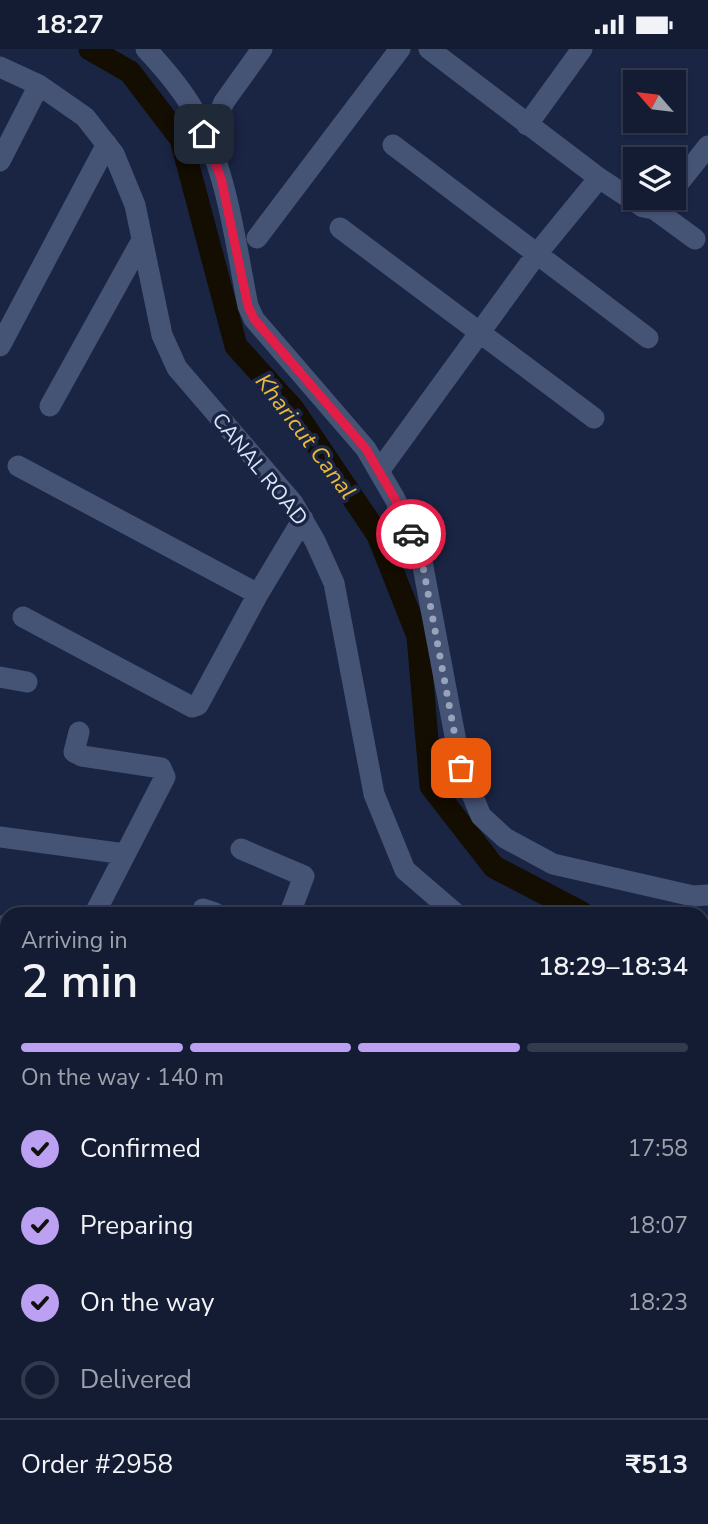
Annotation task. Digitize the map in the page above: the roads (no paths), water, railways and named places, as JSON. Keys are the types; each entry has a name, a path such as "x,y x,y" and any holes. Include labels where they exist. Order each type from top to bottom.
{"street":[{"path":"146,49 193,108 204,134 221,178 248,306 254,319 366,449 395,499 421,556 461,768 481,816 505,838 553,865 693,896 708,895"},
{"path":"204,134 218,119 224,102 262,49"},
{"path":"257,238 400,49"},
{"path":"429,49 527,125 623,194"},
{"path":"527,125 582,49"},
{"name":"CANAL ROAD","path":"0,67 39,85 85,117 114,154 135,205 162,335 177,368 293,503 303,519 334,583 374,794 405,870 448,907"},
{"path":"0,161 39,85"},
{"path":"0,346 107,144"},
{"path":"393,145 648,338"},
{"path":"686,174 708,146"},
{"path":"379,471 536,255 599,178"},
{"path":"666,210 695,239"},
{"path":"340,228 594,418"},
{"path":"50,406 142,240"},
{"path":"18,466 258,593"},
{"path":"23,617 192,707 198,705 258,593 303,519"},
{"path":"0,677 27,682"},
{"path":"79,731 74,752 82,756 161,768 164,777 98,907"},
{"path":"0,837 125,855"},
{"path":"241,849 304,876 292,907"}],"waterway":[{"name":"Kharicut Canal","path":"90,49 130,72 181,139 236,346 293,409 378,535 418,636 431,786 494,867 571,907"}]}
